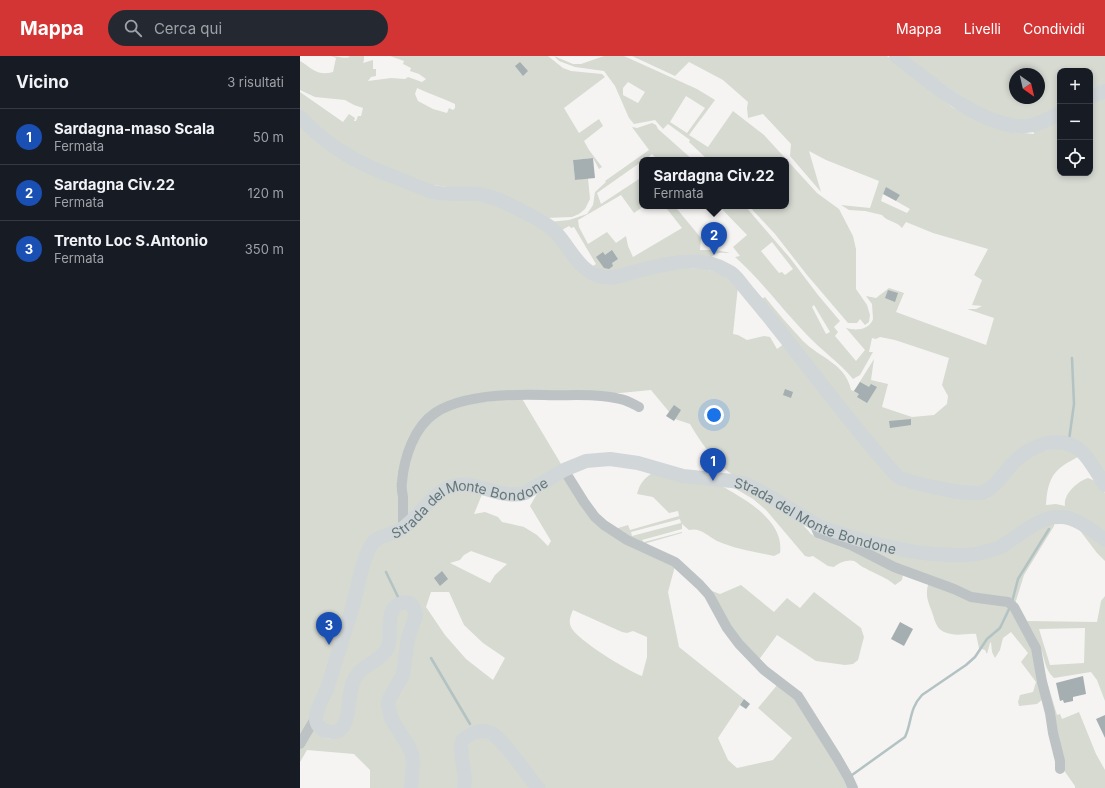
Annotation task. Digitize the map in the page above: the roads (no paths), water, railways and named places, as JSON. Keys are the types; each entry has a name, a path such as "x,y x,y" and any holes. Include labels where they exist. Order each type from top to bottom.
{"street":[{"path":"896,56 949,96 972,111 992,121 1012,126 1027,126 1038,124 1057,114"},
{"path":"1093,96 1105,91"},
{"path":"300,117 327,143 364,164 384,173 434,192 457,195 477,194 494,198 545,223 560,235 583,266 596,275 610,278 659,265 691,262 715,265 729,271 762,309 872,447 898,477 962,491 983,493 989,490 1013,463 1030,449 1043,444 1058,443 1066,444 1081,451 1105,485"},
{"path":"403,528 402,483 409,449 417,432 435,413 452,405 466,401 525,394 606,396 622,399 640,407"},
{"name":"Strada del Monte Bondone","path":"316,717 324,696 353,605 363,566 371,545 375,540 391,535 403,528 440,492 450,487 459,485 476,486 501,493 518,495 545,482 564,470 586,461 610,459 638,463 682,476 732,481 746,484 827,529 914,553 935,555 976,554 994,550 1039,523 1060,516 1069,518 1088,527 1105,540"},
{"path":"564,470 584,502 595,517 604,525 627,540 675,562 700,585 709,595 727,628 739,644 764,670 798,696 837,758 853,788"},
{"path":"814,523 818,533 851,545 894,567 954,589 971,597 1011,605 1036,648 1053,734 1060,760 1060,769"},
{"path":"316,717 317,723 322,730 333,732 342,728 349,711 350,692 354,680 361,669 380,658 387,650 389,643 391,612 401,603 409,603 413,606 416,615 408,638 403,675 389,699 388,704 391,718 412,754 413,765 411,788"},
{"path":"300,744 316,717"},
{"path":"464,788 465,778 461,752 462,741 471,734 483,731 492,733 500,740 538,788"}],"waterway":[{"path":"1069,440 1074,404 1072,358"},
{"path":"1012,602 1018,579 1049,529"},
{"path":"386,572 399,599"},
{"path":"852,775 905,737 915,705 922,695 966,665 975,657 987,639 1000,628 1010,607"},
{"path":"431,658 470,724"}],"place":[{"name":"Sardagna Civ.22","path":"714,255"},
{"name":"Sardagna-maso Scala","path":"713,481"},
{"name":"Trento Loc S.Antonio","path":"329,645"}]}
